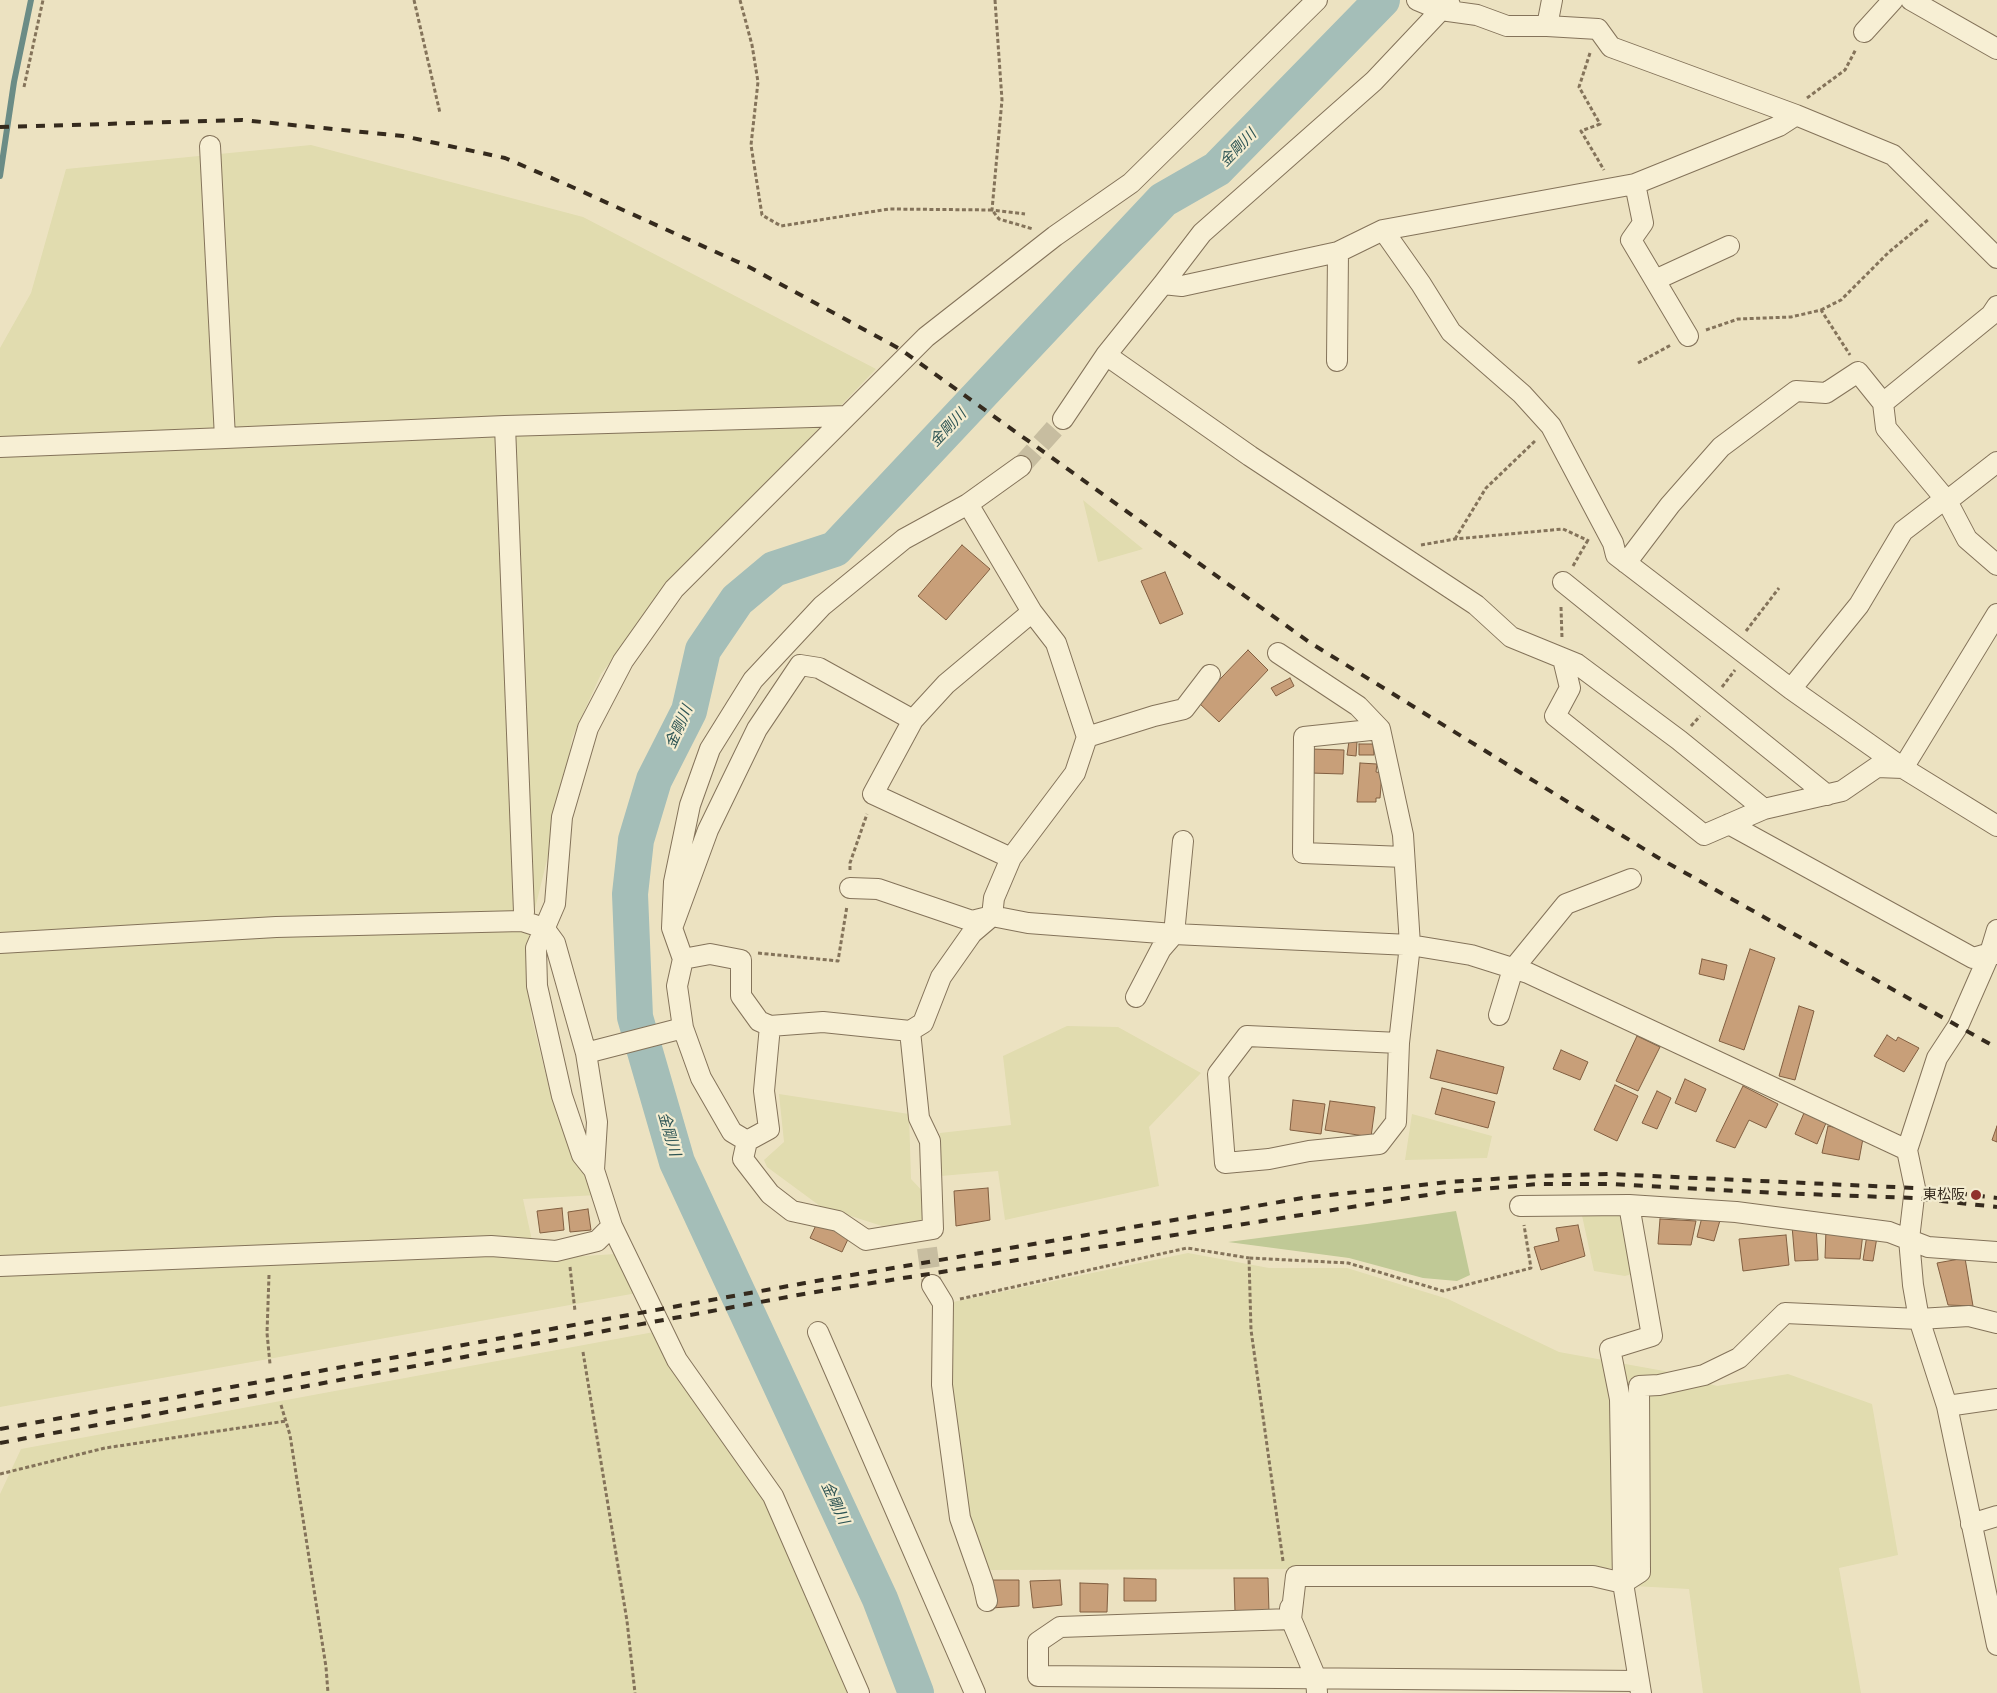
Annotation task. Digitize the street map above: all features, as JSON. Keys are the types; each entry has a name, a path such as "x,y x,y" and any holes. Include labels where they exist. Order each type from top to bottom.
{"street":[{"path":"859,1693 773,1496 677,1360 612,1226 594,1170 582,1155 562,1096 538,986 536,948 555,904 562,817 588,728 623,661 674,589 926,337 1055,236 1130,182 1317,0"},
{"path":"1417,0 1441,10 1476,15 1507,26 1598,29 1611,47 1796,115 1893,155 1997,258"},
{"path":"1063,419 1106,356 1202,234 1374,81 1441,10 1461,0"},
{"path":"1547,26 1552,0"},
{"path":"1864,32 1893,0"},
{"path":"1911,0 1997,49"},
{"path":"1163,284 1182,286 1338,252 1383,230 1635,184 1779,126 1796,115"},
{"path":"210,146 225,438"},
{"path":"1635,184 1643,223 1631,240 1688,336"},
{"path":"1383,230 1421,284 1451,332 1522,394 1551,426 1621,559 1791,689 1903,768 1997,826"},
{"path":"1655,280 1729,246"},
{"path":"1337,360 1338,252"},
{"path":"1883,403 1990,315 1997,306"},
{"path":"1106,356 1250,456 1476,605 1511,637 1577,664 1679,740 1764,809"},
{"path":"1621,559 1721,447 1796,391 1826,393 1858,372 1883,403 1886,428 1947,501 1967,539 1997,565"},
{"path":"0,447 505,426 847,416"},
{"path":"505,426 524,912 522,920"},
{"path":"1791,689 1859,606 1903,531 1937,504 1947,501 1997,462"},
{"path":"746,1141 732,1132 701,1078 683,1028 677,986 683,959 672,928 674,882 690,805 710,749 753,680 822,606 904,539 968,504 1021,466"},
{"path":"683,959 710,954 741,960 741,996 759,1021 770,1026 823,1022 910,1031 923,1024 941,977 972,933 992,916 994,898 1011,858 1075,773 1087,737 1056,643 1032,612 968,504"},
{"path":"1563,582 1826,795"},
{"path":"1011,858 873,794 913,720 946,684 1032,612"},
{"path":"1903,768 1997,614"},
{"path":"1278,653 1358,706 1380,729 1403,835 1410,945 1399,1043 1396,1122 1379,1144 1309,1151 1225,1163 1218,1074 1246,1036 1399,1043"},
{"path":"1564,659 1570,688 1555,716 1704,836 1764,809 1842,791 1877,767 1903,768"},
{"path":"672,928 708,830 757,729 800,665 819,668 913,720"},
{"path":"1087,737 1154,716 1184,709 1210,675"},
{"path":"1380,729 1304,737 1303,853 1404,857"},
{"path":"1729,824 1972,958 1994,954"},
{"path":"1136,997 1161,949 1174,934 1183,841"},
{"path":"1499,1014 1513,969 1566,904 1631,879"},
{"path":"850,888 878,889 972,921 992,916 1028,923 1174,934 1410,945 1471,955 1537,977 1908,1150"},
{"path":"0,943 276,927 522,920 544,928 555,942 594,1051 597,1122 594,1170"},
{"path":"1997,930 1994,954 1958,1026 1937,1058 1908,1150 1916,1188 1909,1239 1913,1285 1919,1319 1947,1406 1971,1524 1995,1621 1997,1645"},
{"path":"770,1026 764,1091 769,1129 746,1141 742,1159 770,1194 792,1211 838,1221 866,1240 930,1239 930,1141 919,1118 910,1031"},
{"path":"594,1051 683,1028"},
{"path":"1520,1206 1629,1206 1736,1212 1889,1232 1928,1247 1997,1252"},
{"path":"1291,1619 1060,1627 1038,1642 1038,1676 1316,1685 1640,1687 1623,1583 1620,1400 1610,1349 1652,1336 1629,1206"},
{"path":"0,1266 492,1246 556,1251 597,1240 612,1226"},
{"path":"932,1284 943,1303 942,1385 960,1518 983,1583 987,1601"},
{"path":"1291,1619 1296,1576 1593,1576 1623,1583 1640,1572 1640,1386 1659,1385 1704,1375 1739,1358 1785,1313 1919,1319 1969,1316 1997,1322"},
{"path":"818,1332 975,1693"},
{"path":"1947,1406 1997,1399"},
{"path":"1971,1524 1997,1516"},
{"path":"1285,1574 1291,1619 1316,1685"}],"path":[{"path":"24,87 43,0"},
{"path":"414,0 440,113"},
{"path":"740,0 752,45 758,82 751,145 762,215 781,226 888,209 992,210 1025,214"},
{"path":"995,0 1002,100 992,210 999,219 1055,236"},
{"path":"1598,29 1580,87 1600,124 1581,131 1615,188"},
{"path":"1796,115 1804,100 1846,70 1864,32"},
{"path":"1638,363 1688,336 1738,319 1790,317 1821,310 1841,300 1889,252 1945,206"},
{"path":"1821,310 1852,357 1858,372"},
{"path":"1455,539 1486,488 1551,426"},
{"path":"1392,549 1455,539 1563,529 1621,559"},
{"path":"741,960 750,953 838,961 850,888 850,863 873,794"},
{"path":"943,1303 1187,1248 1249,1258 1348,1263 1443,1292 1531,1268 1520,1206"},
{"path":"565,1248 569,1260 575,1311"},
{"path":"270,1256 266,1334 270,1364"},
{"path":"1249,1258 1251,1330 1285,1574"},
{"path":"583,1352 627,1621 635,1693"},
{"path":"282,1405 290,1435 326,1667 328,1693"},
{"path":"0,1474 105,1448 286,1421"}],"shaded area":[{"path":"311,145 583,217 876,369 673,580 601,674 572,738 560,807 529,933 531,1015 550,1092 598,1195 523,1199 536,1259 616,1254 637,1293 0,1407 0,348 31,293 66,169"},
{"path":"1083,500 1143,549 1098,562"},
{"path":"1067,1026 1118,1027 1201,1073 1149,1127 1159,1186 1005,1220 998,1171 941,1176 940,1133 1011,1125 1003,1056"},
{"path":"779,1094 909,1114 911,1179 929,1198 927,1221 882,1226 820,1206 767,1167 764,1160 784,1142"},
{"path":"1412,1114 1492,1136 1487,1158 1405,1160"},
{"path":"1625,1209 1639,1272 1625,1276 1594,1271 1581,1211"},
{"path":"1188,1253 1269,1268 1347,1268 1448,1299 1559,1352 1664,1371 1717,1386 1788,1374 1872,1404 1898,1555 1839,1568 1861,1693 1703,1693 1689,1589 1633,1586 1624,1568 982,1570 966,1514 948,1379 953,1302"},
{"path":"654,1332 767,1500 849,1693 0,1693 0,1494 21,1449"}],"green space":[{"path":"1456,1211 1470,1275 1457,1281 1423,1278 1349,1258 1228,1242 1367,1224"}],"building":[{"path":"962,545 990,569 946,620 918,596"},
{"path":"1165,572 1183,614 1160,624 1141,581"},
{"path":"1248,650 1268,670 1219,722 1198,702"},
{"path":"1290,678 1294,686 1276,696 1271,688"},
{"path":"1349,741 1357,742 1356,756 1347,755"},
{"path":"1359,744 1373,744 1374,755 1359,755"},
{"path":"1311,749 1344,750 1343,774 1310,773"},
{"path":"1360,763 1377,764 1376,772 1382,773 1380,798 1376,798 1376,802 1357,802"},
{"path":"1750,949 1775,958 1744,1050 1719,1041"},
{"path":"1702,959 1727,965 1724,980 1699,974"},
{"path":"1799,1006 1814,1011 1795,1080 1779,1076"},
{"path":"1887,1035 1896,1041 1898,1037 1919,1048 1904,1072 1874,1056"},
{"path":"1637,1036 1660,1047 1638,1091 1616,1081"},
{"path":"1437,1050 1504,1067 1497,1094 1430,1078"},
{"path":"1561,1050 1588,1062 1580,1080 1553,1069"},
{"path":"1685,1079 1706,1089 1696,1112 1675,1103"},
{"path":"1615,1085 1638,1096 1617,1141 1594,1130"},
{"path":"1743,1086 1778,1104 1766,1128 1749,1120 1735,1148 1716,1141"},
{"path":"1442,1088 1495,1102 1488,1128 1435,1114"},
{"path":"1657,1091 1671,1098 1657,1129 1642,1123"},
{"path":"1293,1100 1325,1104 1321,1134 1290,1130"},
{"path":"1330,1101 1375,1107 1371,1137 1325,1130"},
{"path":"1804,1113 1826,1123 1817,1144 1795,1134"},
{"path":"1828,1126 1864,1133 1859,1160 1822,1153"},
{"path":"1997,1126 1997,1142 1992,1140"},
{"path":"988,1188 990,1220 956,1226 954,1191"},
{"path":"562,1208 564,1230 540,1233 537,1211"},
{"path":"588,1209 591,1230 570,1232 568,1212"},
{"path":"1703,1213 1721,1217 1714,1241 1697,1237"},
{"path":"1660,1219 1696,1221 1691,1245 1658,1244"},
{"path":"817,1223 849,1237 842,1252 810,1238"},
{"path":"1578,1225 1585,1256 1541,1270 1534,1247 1559,1241 1556,1228"},
{"path":"1816,1225 1818,1260 1795,1261 1792,1226"},
{"path":"1826,1229 1863,1233 1860,1259 1825,1258"},
{"path":"1786,1235 1789,1265 1743,1271 1739,1239"},
{"path":"1867,1235 1877,1237 1873,1261 1863,1260"},
{"path":"1965,1258 1973,1306 1948,1305 1937,1263"},
{"path":"1124,1578 1156,1579 1156,1601 1124,1601"},
{"path":"1234,1578 1268,1578 1269,1612 1235,1612"},
{"path":"991,1580 1019,1580 1019,1606 992,1608"},
{"path":"1060,1580 1062,1605 1033,1608 1030,1581"},
{"path":"1080,1583 1108,1584 1107,1612 1080,1612"}],"waterway":[{"path":"0,176 14,82 31,0"},
{"name":"金剛川","path":"916,1693 880,1599 677,1162 635,1017 630,894 636,840 654,780 689,711 703,650 737,600 774,569 835,549 1163,200 1217,169 1382,0"}],"tunnel":[{"path":"1021,466 1063,419"},
{"path":"927,1248 932,1285"}],"railway":[{"path":"0,127 242,120 403,136 505,158 749,267 900,349 1309,642 1657,857 1997,1048"},
{"path":"0,1429 805,1283 1303,1198 1448,1182 1609,1174 1915,1188 1997,1198"},
{"path":"0,1443 809,1293 1446,1192 1539,1184 1610,1184 1914,1198 1997,1207"}],"place":[{"name":"東松阪","path":"1976,1195"}]}
